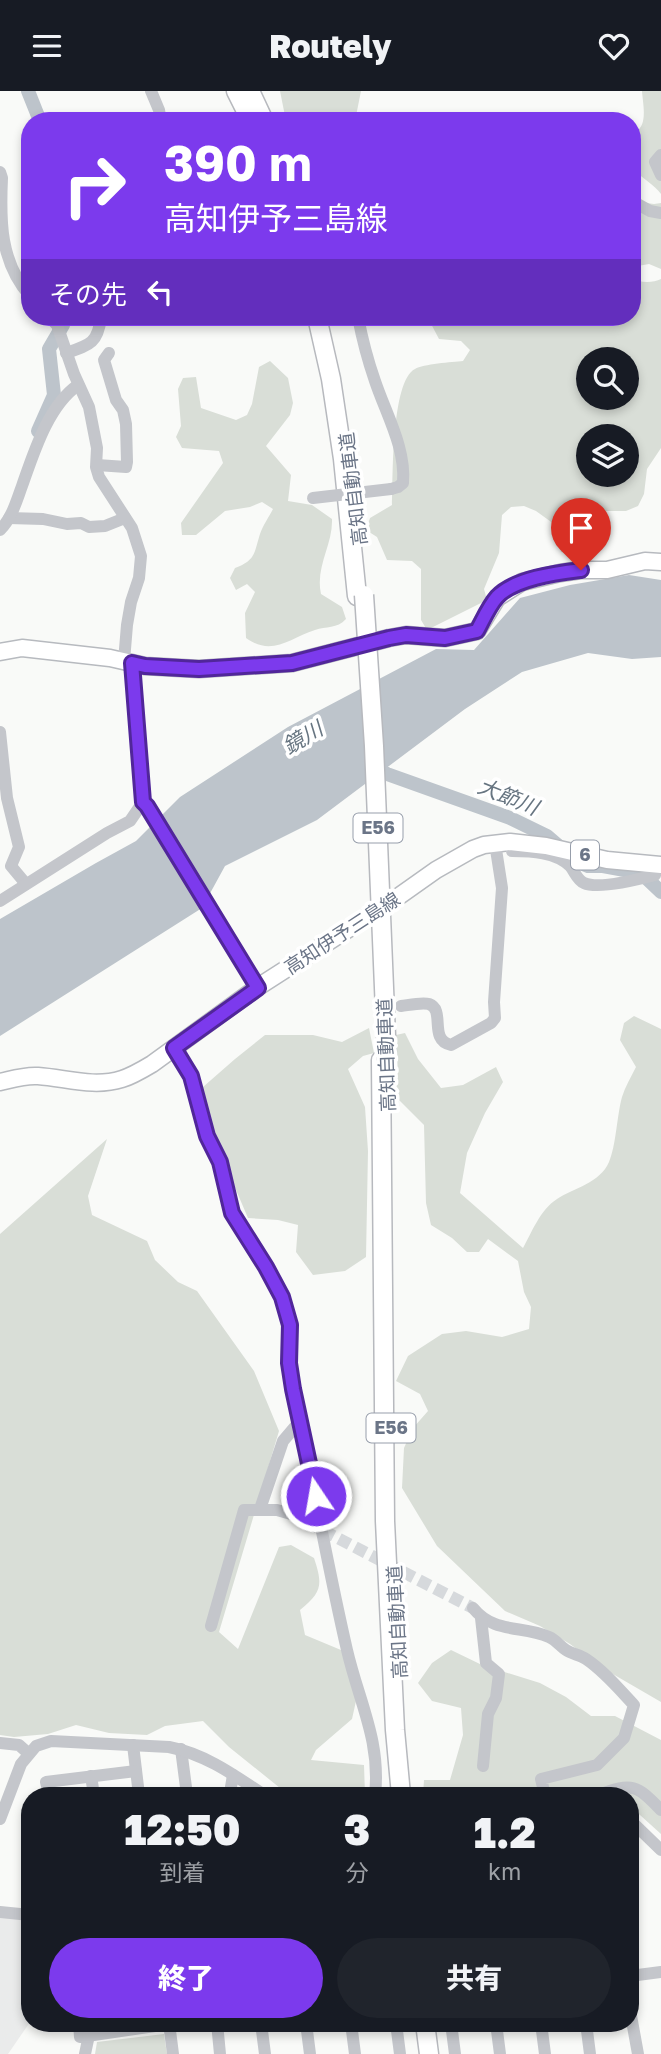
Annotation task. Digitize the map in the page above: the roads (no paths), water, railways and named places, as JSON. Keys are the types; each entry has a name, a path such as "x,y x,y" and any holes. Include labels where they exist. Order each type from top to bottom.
{"highway":[{"path":"236,91 246,112"},
{"path":"250,91 260,112"},
{"name":"高知自動車道","path":"319,326 331,379 360,595"},
{"name":"高知自動車道","path":"329,326 351,458 376,785 390,1213 393,1562 408,1787"},
{"name":"E56","path":"384,1060 385,1521 400,1787"},
{"path":"426,2032 429,2054"},
{"path":"434,2032 437,2054"}],"main road":[{"path":"0,652 22,648 145,666 199,669 292,663 406,635 445,638 477,631 496,597 522,582 560,573 581,570 594,572 645,561 661,562"},
{"name":"高知伊予三島線","path":"0,1082 37,1076 83,1082 121,1079 152,1064 258,988 458,856 484,845 502,842 528,843 654,873"}],"street":[{"path":"151,91 159,112"},
{"path":"661,155 655,162 661,175"},
{"path":"0,172 1,235 9,266 21,286"},
{"path":"641,206 661,213"},
{"path":"55,326 89,407 97,447 99,477 132,528 141,556 139,579 127,625 128,662 145,804 258,988"},
{"path":"65,349 87,346 93,342 100,326"},
{"path":"313,498 391,489 403,483 404,470 393,428 374,380 360,326"},
{"path":"97,465 126,467 127,462 124,410 116,400 104,360 109,353"},
{"path":"0,530 9,518 36,448 57,405 78,385"},
{"path":"9,518 81,523 89,527 105,526 125,518"},
{"path":"0,732 7,798 19,847 11,866 26,884"},
{"path":"0,901 130,821 145,804"},
{"path":"502,842 512,851 548,855 563,861 582,883 590,885 654,873"},
{"path":"401,1006 432,1006 436,1011 440,1039 450,1045 491,1023 495,1018 502,842"},
{"path":"174,1048 191,1076 207,1136 220,1162 232,1213 282,1297 290,1325 289,1363 348,1653 376,1757 375,1787"},
{"path":"260,1509 285,1438 300,1421"},
{"path":"211,1626 244,1510 277,1510 291,1514"},
{"path":"483,1766 488,1714 496,1698 499,1674 486,1663 477,1613 505,1628 540,1633 552,1638 566,1651 584,1658 600,1670 634,1705 624,1738 597,1765 541,1779 543,1787"},
{"path":"2,1814 21,1764 28,1753 36,1745 51,1741 181,1749 207,1759 252,1787"},
{"path":"0,1744 19,1745 28,1753"},
{"path":"133,1745 138,1787"},
{"path":"181,1749 186,1787"},
{"path":"47,1787 47,1782 135,1771"},
{"path":"230,1787 233,1775"},
{"path":"91,1776 93,1787"},
{"path":"639,1790 661,1810"},
{"path":"0,1795 2,1814"},
{"path":"639,1829 661,1850"},
{"path":"0,1912 21,1914"},
{"path":"639,1975 661,1972"},
{"path":"80,2032 80,2037 100,2032"},
{"path":"170,2032 173,2054"},
{"path":"217,2032 220,2054"},
{"path":"262,2032 265,2054"},
{"path":"307,2032 310,2054"},
{"path":"352,2032 355,2054"},
{"path":"397,2032 400,2054"},
{"path":"452,2032 455,2054"},
{"path":"497,2032 500,2054"},
{"path":"542,2032 545,2054"},
{"path":"587,2032 590,2054"},
{"path":"634,2032 638,2054"},
{"path":"85,2054 89,2035"}],"water":[{"name":"鏡川","path":"629,575 661,580 661,657 632,659 588,653 522,672 465,709 317,820 225,866 202,908 0,1036 0,919 136,841 180,797 288,727 436,649 474,650 520,598 570,585"}],"waterway":[{"path":"28,91 36,112"},
{"path":"38,431 54,395 49,349 62,326"},
{"name":"大節川","path":"369,765 510,818 547,836 576,861 588,866 641,873 661,892"}],"tunnel":[{"path":"291,1514 473,1608"}]}
